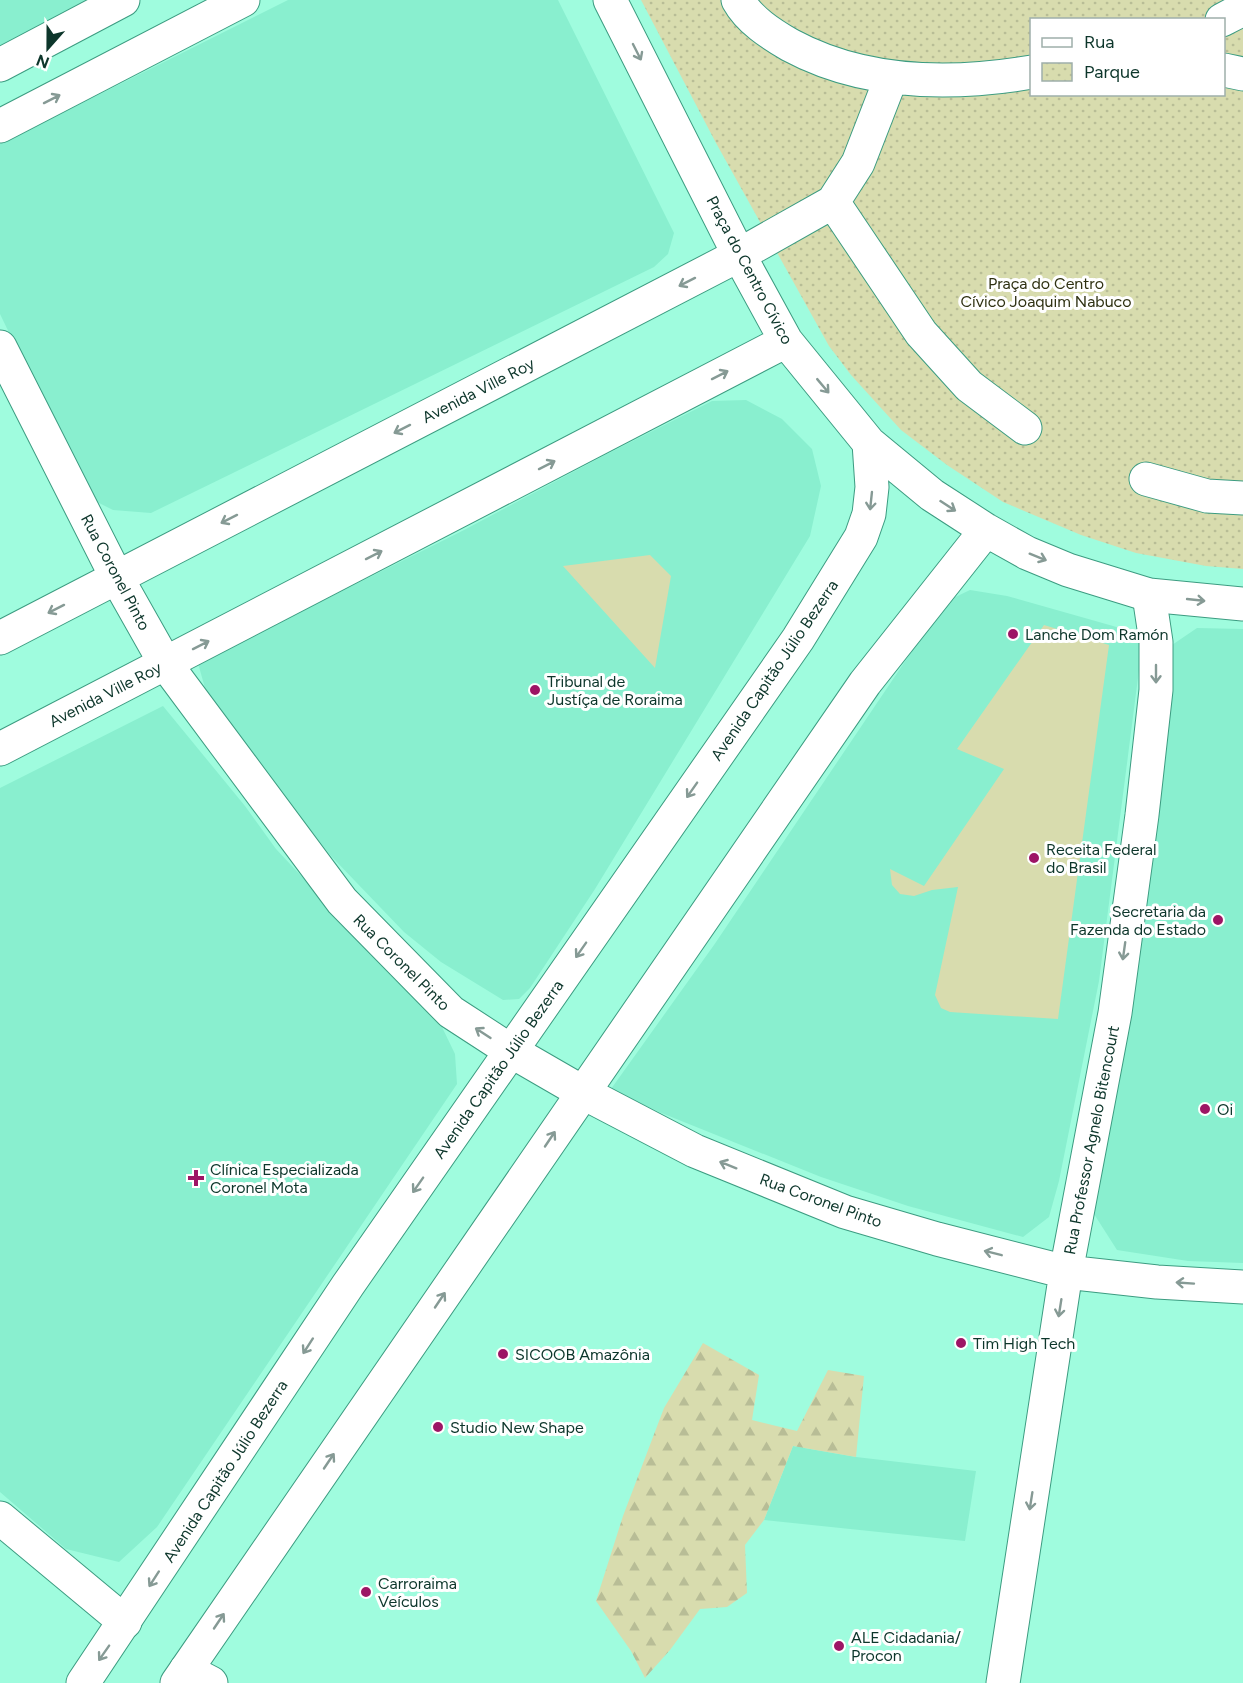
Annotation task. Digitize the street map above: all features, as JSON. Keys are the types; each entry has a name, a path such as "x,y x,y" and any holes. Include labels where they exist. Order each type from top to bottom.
{"main road":[{"path":"0,64 123,0"},
{"path":"0,126 243,0"},
{"name":"Praça do Centro Cívico","path":"610,0 739,255 786,341 869,443 932,495 1027,553 1068,570 1149,595 1243,604"},
{"path":"738,0 744,10 774,36 811,56 861,72 891,78 932,81 973,80 1030,72"},
{"path":"1225,18 1243,9"},
{"path":"1225,70 1243,74"},
{"name":"Avenida Ville Roy","path":"0,638 739,255 833,202 858,163 891,78"},
{"path":"833,202 929,342 969,386 1025,428"},
{"name":"Avenida Ville Roy","path":"0,749 786,341"},
{"name":"Rua Coronel Pinto","path":"0,347 117,578 165,663 342,901 451,1012 511,1051 582,1092 695,1151 845,1212 937,1239 1066,1272 1157,1282 1243,1287"},
{"name":"Avenida Capitão Júlio Bezerra","path":"83,1683 348,1285 798,639 861,537 869,513 872,487 869,443"},
{"path":"1146,479 1207,496 1243,498"},
{"path":"191,1679 582,1092 865,683 986,530"},
{"name":"Rua Professor Agnelo Bitencourt","path":"1003,1683 1066,1272 1115,1013 1142,815 1156,690 1156,642 1149,595"},
{"path":"0,1518 125,1622"}],"shaded area":[{"path":"0,0 101,0 0,53"},
{"path":"288,0 558,0 674,233 668,254 654,267 151,513 113,510 89,498 0,314 0,144"},
{"path":"746,400 782,419 812,449 821,486 810,536 595,889 530,988 519,999 503,1000 441,962 404,932 331,856 208,699 198,663 464,530 712,401"},
{"path":"970,590 1007,596 1130,631 1139,641 1139,670 1099,981 1059,1181 1049,1217 1023,1237 908,1206 821,1177 659,1112 611,1089 714,945 945,602"},
{"path":"1197,628 1243,629 1243,1263 1188,1261 1117,1250 1094,1214 1172,645"},
{"name":"Clínica Especializada Coronel Mota","path":"163,706 245,806 276,849 441,1025 455,1054 457,1084 157,1527 119,1562 66,1549 0,1492 0,788"},
{"path":"793,1446 856,1457 976,1471 965,1541 764,1520"}],"green space":[{"name":"Praça do Centro Cívico Joaquim Nabuco","path":"641,0 1243,0 1243,569 1206,566 1136,553 1081,535 1003,502 947,465 901,430 851,375 829,346 716,143"},
{"path":"650,555 671,576 655,668 563,566"},
{"path":"1044,625 1109,645 1058,1019 950,1012 941,1008 935,995 958,887 932,890 914,896 900,894 892,885 890,869 924,886 1004,769 957,749"},
{"path":"703,1343 759,1375 752,1420 797,1431 828,1370 864,1376 856,1457 793,1446 764,1520 745,1545 747,1593 727,1607 700,1609 670,1650 645,1678 631,1651 596,1601 623,1516 664,1408"}],"place":[{"name":"Lanche Dom Ramón","path":"1013,634"},
{"name":"Tribunal de Justíça de Roraima","path":"535,690"},
{"name":"Receita Federal do Brasil","path":"1034,858"},
{"name":"Secretaria da Fazenda do Estado","path":"1218,920"},
{"name":"Oi","path":"1205,1109"},
{"name":"Clínica Especializada Coronel Mota","path":"196,1178"},
{"name":"Tim High Tech","path":"961,1343"},
{"name":"SICOOB Amazônia","path":"503,1354"},
{"name":"Studio New Shape","path":"438,1427"},
{"name":"Carroraima Veículos","path":"366,1592"},
{"name":"ALE Cidadania/ Procon","path":"839,1646"}]}
